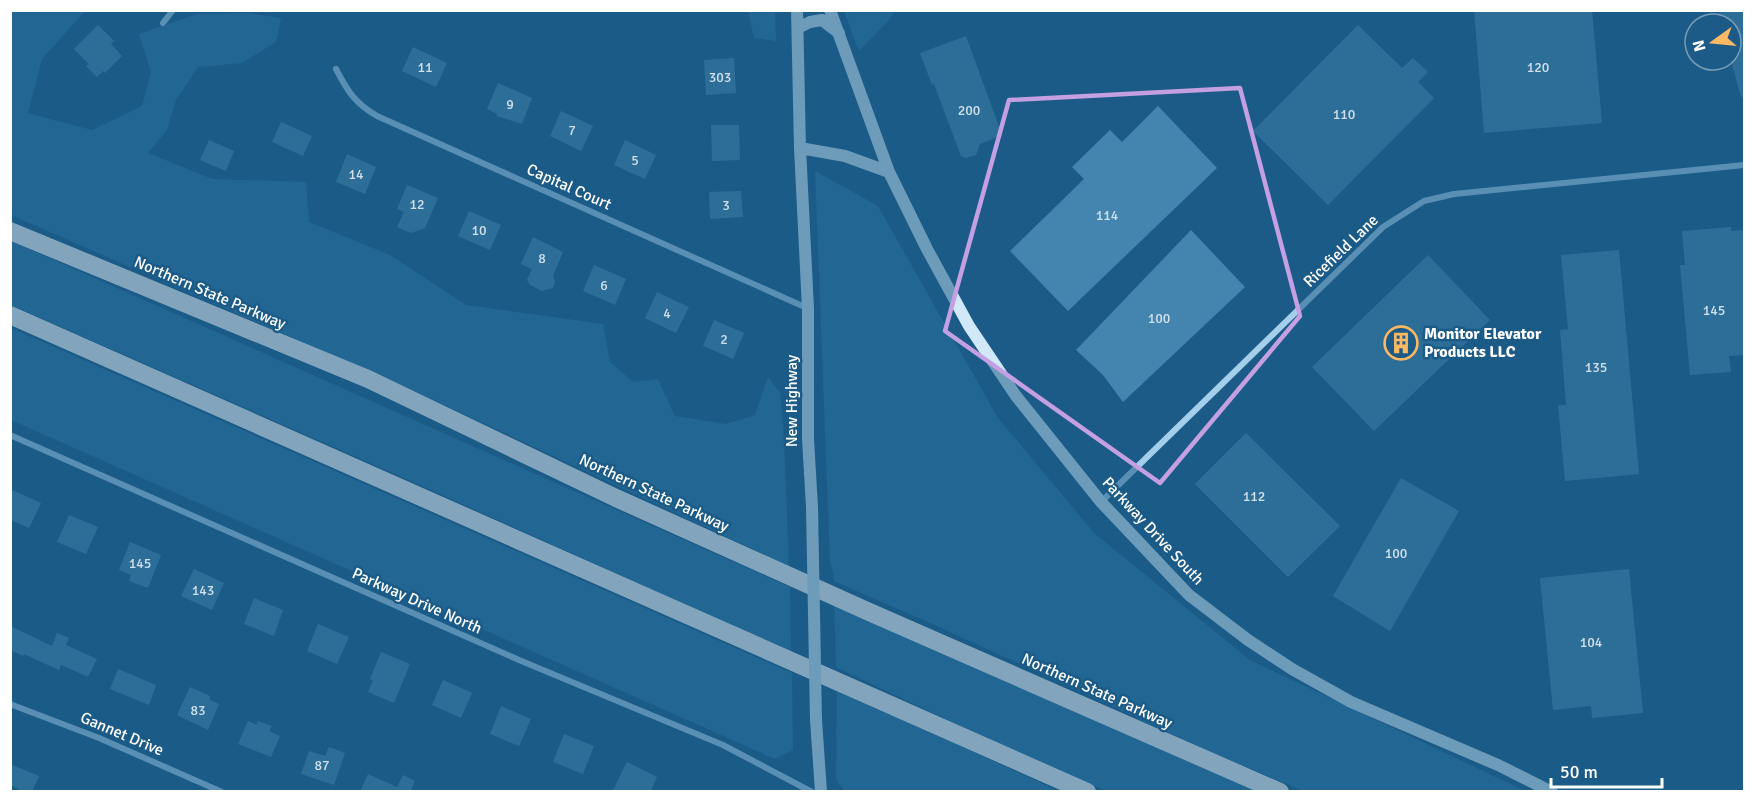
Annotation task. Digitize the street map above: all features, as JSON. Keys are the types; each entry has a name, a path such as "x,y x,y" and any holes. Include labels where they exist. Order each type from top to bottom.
{"highway":[{"name":"Northern State Parkway","path":"10,231 368,379 616,498 1280,792"},
{"path":"10,315 1087,792"}],"street":[{"path":"163,23 173,10"},
{"name":"New Highway","path":"797,10 800,148 808,309 808,439 812,507 816,720 821,792"},
{"name":"Parkway Drive South","path":"830,10 889,172 969,326 1016,396 1101,502 1188,595 1248,640 1292,669 1351,702 1498,765 1552,792"},
{"path":"798,28 810,22 822,20 840,34"},
{"name":"Capital Court","path":"336,69 347,91 360,106 377,117 808,309"},
{"path":"800,148 845,156 889,172"},
{"name":"Ricefield Lane","path":"1101,502 1383,227 1424,201 1454,194 1744,165"},
{"name":"Parkway Drive North","path":"10,435 508,656 723,745 812,792"},
{"name":"Gannet Drive","path":"10,704 99,738 222,792"}],"highlighted area":[{"path":"1240,88 1300,316 1160,483 945,331 1009,100"}],"shaded area":[{"path":"844,10 895,11 859,51"},
{"path":"11,11 85,11 42,59 28,113 92,130 142,106 151,72 139,34 197,14 249,13 281,18 276,42 242,63 198,67 176,100 167,130 148,153 212,179 306,182 309,222 390,255 466,305 603,324 610,362 633,382 658,379 675,416 726,424 755,415 768,377 780,393 789,566 421,394 11,215"},
{"path":"748,11 775,11 776,41 754,38"},
{"path":"815,171 878,206 998,418 1094,533 1250,660 1525,791 1303,791 1211,752 834,581 830,563"},
{"path":"11,241 790,587 791,652 11,305"},
{"path":"11,328 792,673 793,750 775,759 11,420"},
{"path":"834,603 1256,791 1107,791 1032,760 836,667"},
{"path":"837,689 1058,791 846,791 838,784 836,776"}],"building":[{"path":"1474,10 1592,10 1602,123 1484,133"},
{"path":"1718,10 1744,10 1744,96 1741,97 1734,72 1743,72 1743,12 1718,12"},
{"path":"98,25 114,41 111,44 122,56 105,73 103,71 97,77 86,66 89,64 74,49"},
{"path":"1358,25 1402,68 1413,58 1428,72 1418,82 1434,98 1328,205 1253,131"},
{"path":"966,36 1002,135 980,144 976,155 966,158 961,156 920,53"},
{"path":"413,47 447,63 436,87 402,71"},
{"path":"734,58 736,93 706,95 704,60"},
{"path":"498,83 532,98 522,124 497,116 487,109"},
{"path":"1158,106 1217,168 1068,311 1010,251 1084,179 1072,167 1110,130 1122,142"},
{"path":"561,111 593,126 581,151 550,136"},
{"path":"281,122 312,136 303,156 272,142"},
{"path":"711,125 739,125 740,160 712,161"},
{"path":"209,140 234,151 226,171 200,160"},
{"path":"625,140 656,155 645,179 614,165"},
{"path":"347,154 376,167 365,194 336,182"},
{"path":"407,185 438,198 425,228 411,233 397,227 404,212 397,209"},
{"path":"741,191 743,217 710,219 709,192"},
{"path":"469,211 501,225 490,250 458,236"},
{"path":"1731,227 1731,231 1744,230 1744,355 1729,356 1731,372 1690,375 1680,265 1685,265 1682,231"},
{"path":"1191,230 1245,287 1123,402 1103,375 1076,350"},
{"path":"533,237 563,252 553,276 555,282 553,288 542,291 530,285 527,280 532,269 521,264"},
{"path":"1619,250 1639,474 1565,481 1558,405 1566,405 1560,330 1568,329 1561,255"},
{"name":"Monitor Elevator Products LLC","path":"1428,255 1490,320 1374,431 1312,367"},
{"path":"594,265 626,279 615,305 583,291"},
{"path":"657,292 689,307 676,333 645,318"},
{"path":"714,320 744,333 733,359 703,346"},
{"path":"1246,433 1340,526 1288,577 1195,484"},
{"path":"1401,478 1459,511 1390,631 1333,596"},
{"path":"10,489 41,503 29,528 10,520"},
{"path":"69,515 98,527 86,554 57,542"},
{"path":"130,542 161,555 148,588 129,581 131,575 119,570"},
{"path":"194,569 224,583 212,610 181,596"},
{"path":"1629,569 1643,713 1592,718 1591,706 1553,710 1540,578"},
{"path":"254,598 283,610 274,636 244,624"},
{"path":"318,624 349,637 337,664 307,651"},
{"path":"10,626 52,646 57,633 69,638 66,645 97,659 88,677 61,665 59,670 10,650"},
{"path":"381,652 410,664 394,703 368,692 373,680 370,679"},
{"path":"118,669 156,685 149,705 110,689"},
{"path":"443,680 472,693 461,718 432,705"},
{"path":"190,687 210,696 210,700 219,704 208,730 177,715"},
{"path":"501,706 531,719 519,746 490,734"},
{"path":"248,721 256,725 258,721 272,726 269,731 280,736 271,757 238,744"},
{"path":"564,734 594,746 583,774 553,762"},
{"path":"329,747 345,753 334,785 301,774 309,751 325,756"},
{"path":"627,762 657,777 650,792 612,792"},
{"path":"10,764 39,776 32,792 25,792 10,785"},
{"path":"368,774 397,787 403,775 415,781 410,792 360,792"}],"place":[{"name":"Monitor Elevator Products LLC","path":"1401,343"}]}
